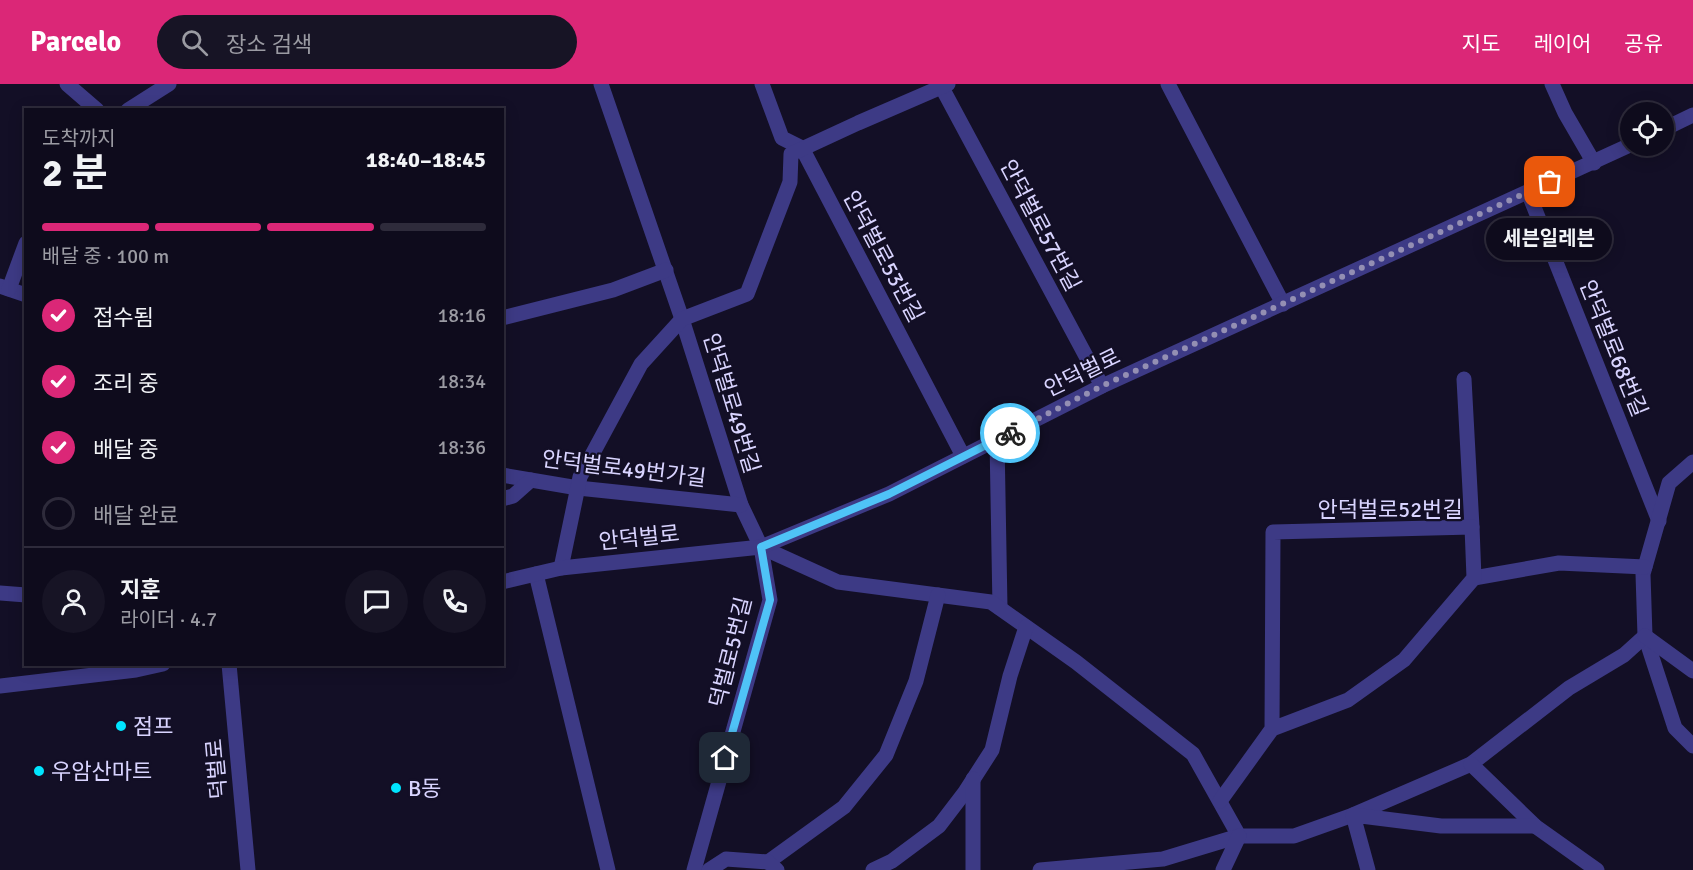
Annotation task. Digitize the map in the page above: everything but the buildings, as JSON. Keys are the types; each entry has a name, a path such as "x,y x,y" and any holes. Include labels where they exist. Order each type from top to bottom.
{"street":[{"path":"67,84 95,108"},
{"path":"131,108 169,84"},
{"name":"안덕벌로49번길","path":"601,84 666,270 741,505 761,547"},
{"name":"안덕벌로53번길","path":"762,84 782,138 802,148 963,456"},
{"path":"1168,84 1284,304"},
{"path":"1552,84 1565,113 1594,163"},
{"path":"561,568 580,477 641,364 682,319 747,294 790,182 791,154 943,85"},
{"name":"안덕벌로57번길","path":"943,85 1102,386"},
{"path":"75,108 80,95"},
{"path":"1674,124 1693,115"},
{"name":"안덕벌로","path":"504,582 561,568 761,547 889,494 1102,386 1620,150"},
{"name":"안덕벌로68번길","path":"1528,192 1659,520"},
{"path":"24,247 4,287 24,294"},
{"path":"504,317 613,290 666,270"},
{"path":"1464,380 1472,527"},
{"path":"997,440 1000,609"},
{"path":"1693,462 1669,483 1643,574 1645,636 1675,728 1693,746"},
{"name":"안덕벌로49번가길","path":"504,475 578,488 741,505"},
{"path":"504,498 513,496 531,480"},
{"name":"안덕벌로52번길","path":"1272,729 1273,532 1472,527 1474,578"},
{"path":"761,547 838,582 991,602 1076,662 1193,754 1239,836"},
{"name":"덕벌로5번길","path":"694,870 770,600 761,547"},
{"path":"1220,801 1272,729 1348,700 1404,660 1474,578 1559,563 1645,567"},
{"path":"536,574 608,870"},
{"path":"0,593 24,595"},
{"path":"709,870 726,859 772,866 844,807 886,755 916,681 938,595"},
{"path":"873,870 892,861 939,826 965,792 992,750 1010,676 1026,627"},
{"path":"1645,636 1693,671"},
{"path":"1040,870 1163,859 1239,836 1294,836 1353,816 1471,764 1569,688 1624,655 1645,636"},
{"path":"0,686 59,672 136,670 155,666"},
{"name":"덕벌로","path":"229,666 248,870"},
{"path":"1471,764 1534,826 1590,868"},
{"path":"973,779 973,870"},
{"path":"1353,816 1441,826 1534,826"},
{"path":"1353,816 1368,870"},
{"path":"1223,870 1239,836"}],"way so far":[{"path":"1010,433 1102,386 1550,182"}],"place":[{"name":"세븐일레븐","path":"1550,182"},
{"name":"점프","path":"121,726"},
{"name":"우암산마트","path":"39,771"},
{"name":"B동","path":"396,788"}],"route":[{"path":"725,758 770,600 761,547 889,494 1010,433"}]}
